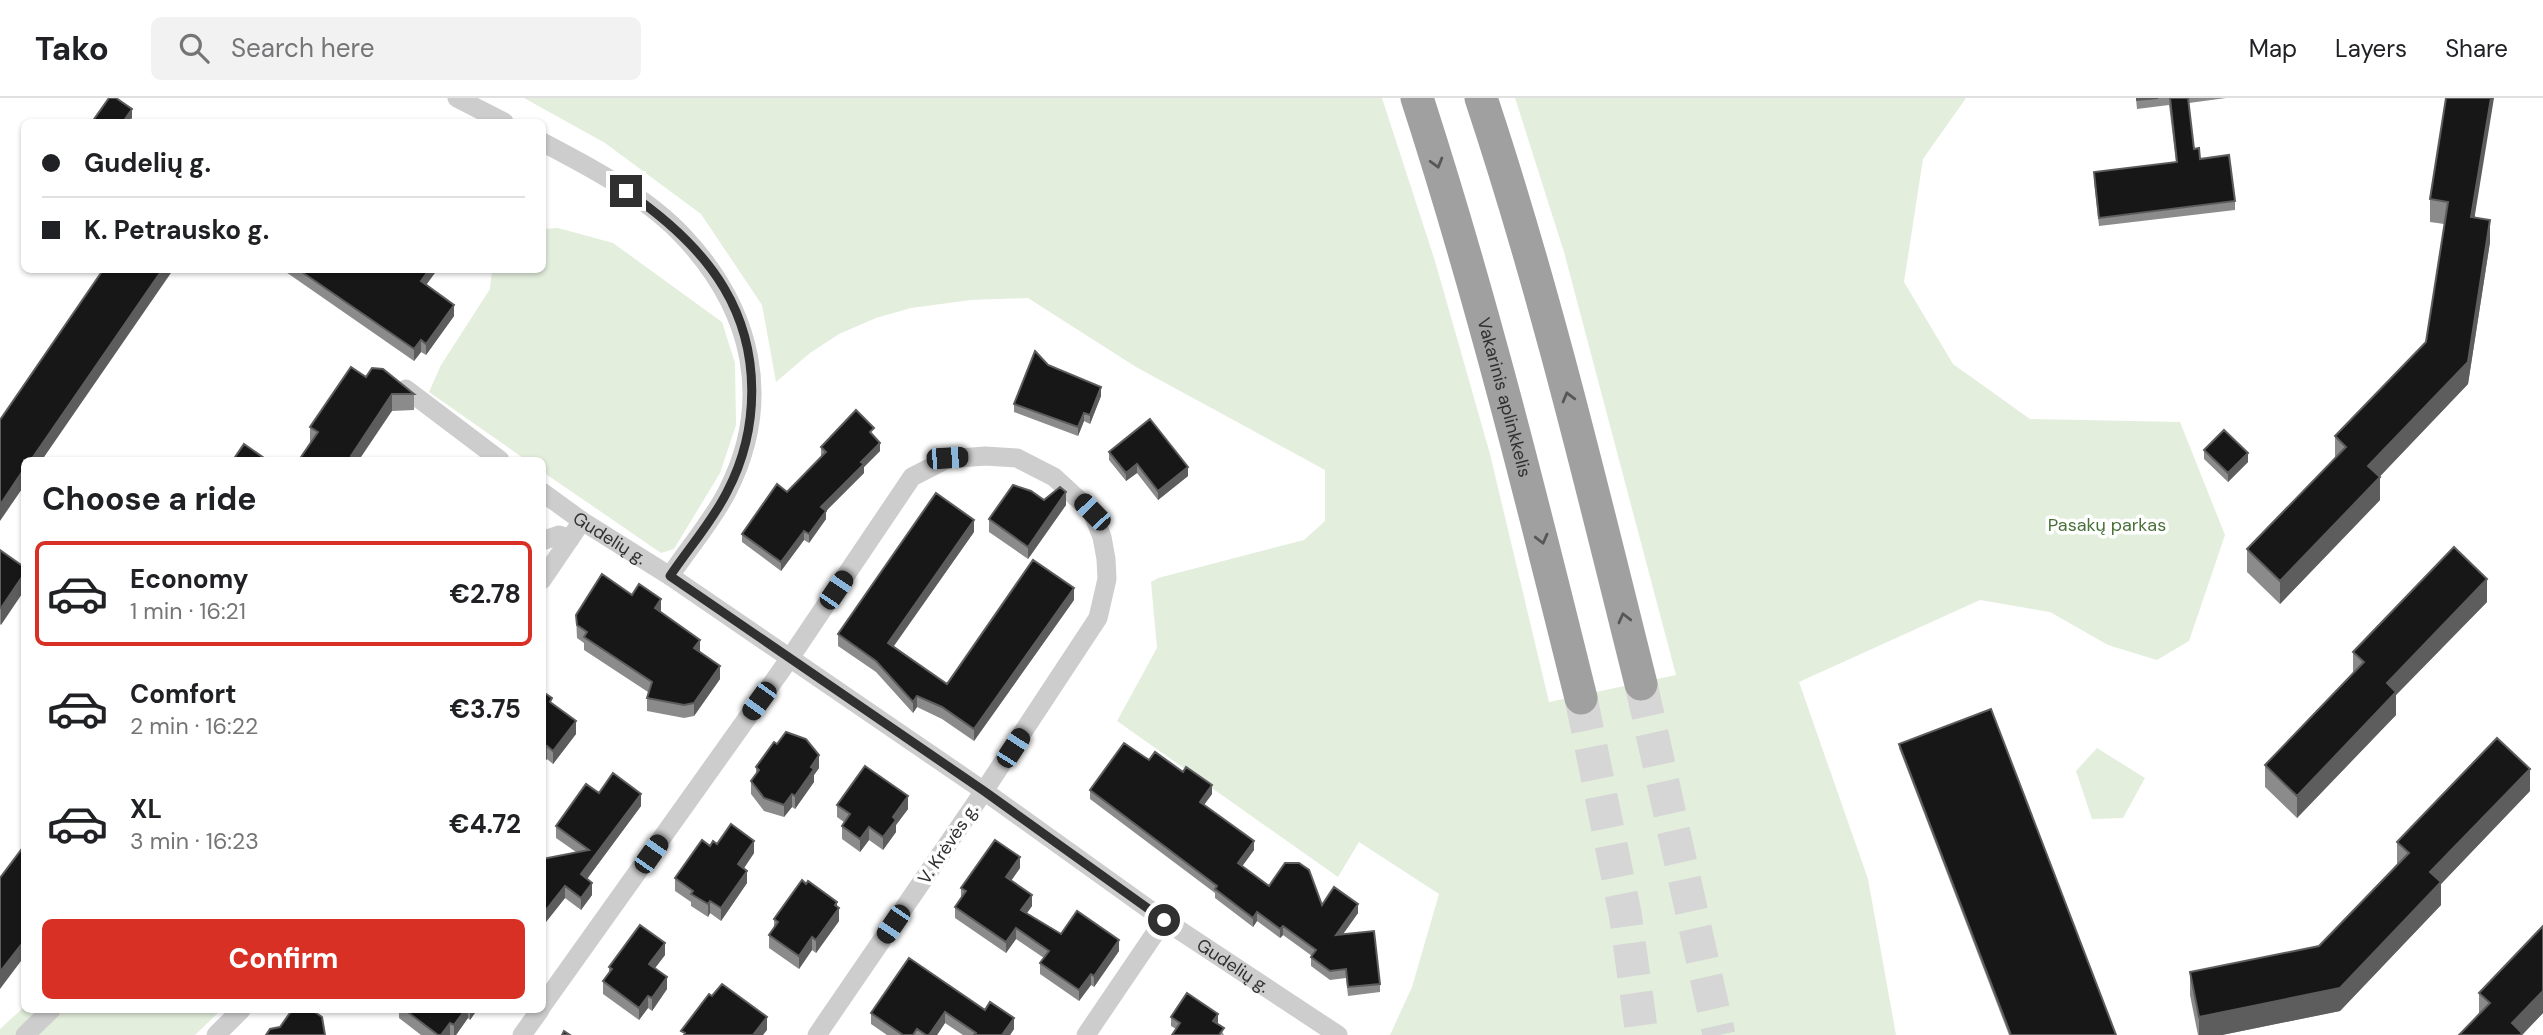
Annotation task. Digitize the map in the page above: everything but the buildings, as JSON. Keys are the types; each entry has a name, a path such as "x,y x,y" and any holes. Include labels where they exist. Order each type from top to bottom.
{"highway":[{"name":"Vakarinis aplinkkelis","path":"1417,98 1522,460 1581,698"},
{"path":"1481,98 1586,462 1641,684"}],"street":[{"path":"457,98 499,119"},
{"path":"546,144 601,174 645,204 683,236 724,288 738,317 752,368 752,408 745,443 727,492 670,576"},
{"path":"406,389 496,457"},
{"name":"V. Krėvės g.","path":"546,1001 790,658 912,477 947,458 1017,458 1055,477 1092,512 1102,537 1106,559 1105,599 1098,618 984,791 817,1035"},
{"name":"Gudelių g.","path":"546,495 582,522 670,576 984,791 1164,920 1338,1035"},
{"path":"546,574 582,522"},
{"path":"546,540 559,535 570,539"},
{"path":"1086,1035 1164,920"},
{"path":"25,1035 48,1013"},
{"path":"216,1035 238,1013"},
{"name":"V. Krėvės g.","path":"522,1035 537,1013"}],"green space":[{"name":"Pasakų parkas","path":"524,98 1382,98 1435,261 1490,454 1549,702 1676,675 1564,252 1515,98 1966,98 1923,159 1904,282 1953,364 2030,419 2180,422 2225,535 2189,641 2157,660 2108,645 2050,612 1980,600 1799,682 1868,879 1896,1035 1390,1035 1412,987 1439,894 1359,842 1338,877 1117,721 1157,648 1151,582 1304,540 1325,521 1325,470 1136,367 1028,298 971,300 911,308 876,318 839,334 810,353 776,382 762,305 701,214 605,143"},
{"path":"558,228 613,243 722,322 735,363 736,425 720,473 674,549 661,553 546,474 546,457 522,457 429,392 441,365 490,289 492,273 546,273 546,229"},
{"path":"2097,748 2145,778 2123,818 2092,819 2076,771"},
{"path":"21,1010 21,1013 218,1013 195,1035 0,1035 0,1029"}],"tunnel":[{"path":"1641,684 1719,1035"},
{"path":"1581,698 1625,913 1642,1035"}],"route":[{"path":"626,191 683,236 724,288 738,317 752,368 752,408 745,443 727,492 670,576 984,791 1164,920"}]}
